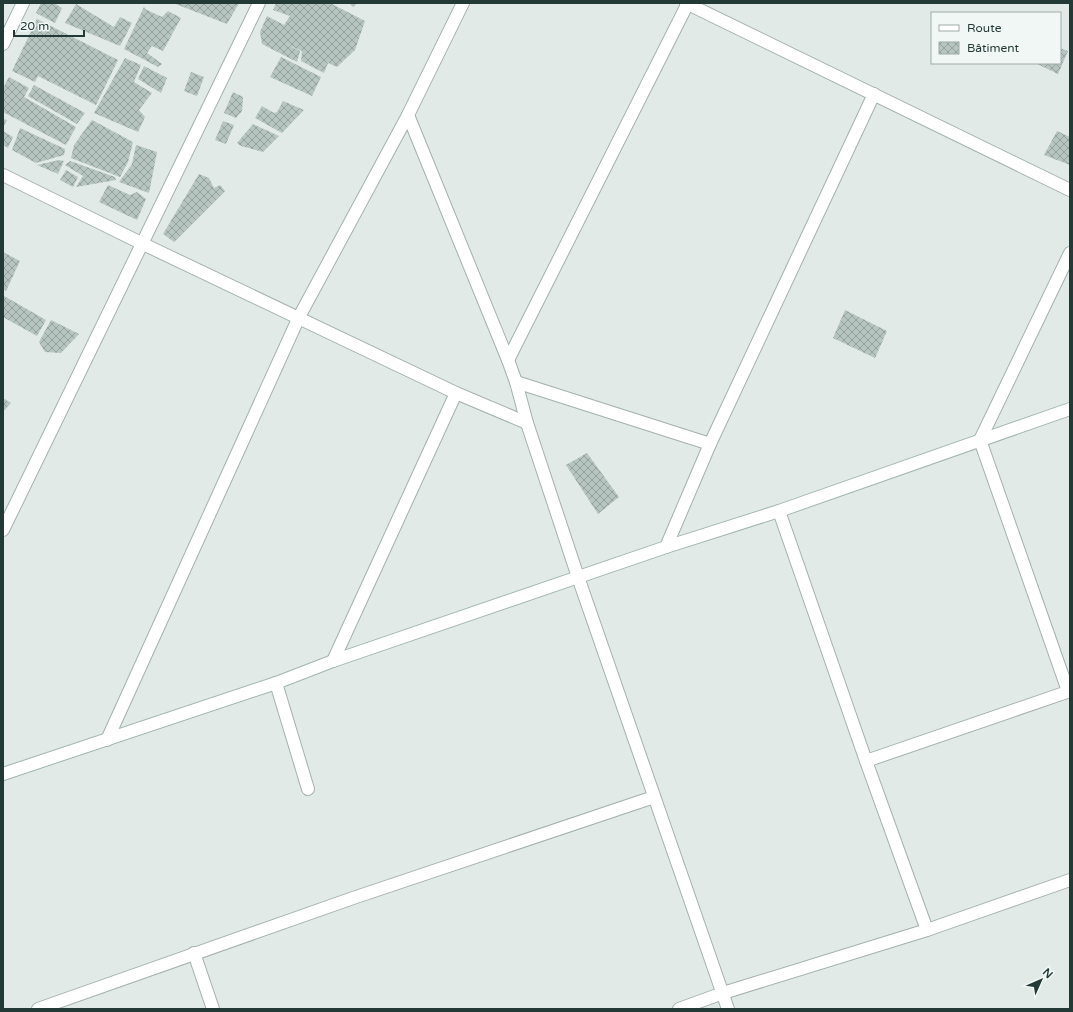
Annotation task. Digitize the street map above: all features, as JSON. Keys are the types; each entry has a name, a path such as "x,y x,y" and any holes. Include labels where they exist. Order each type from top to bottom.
{"street":[{"path":"3,44 23,3"},
{"path":"3,530 141,243 259,3"},
{"path":"106,740 299,317 408,115 463,3"},
{"path":"508,360 687,3 1070,190"},
{"path":"666,547 710,444 874,94"},
{"path":"408,115 516,382 527,423 578,577 728,1009"},
{"path":"3,175 141,243 456,393 527,423"},
{"path":"866,761 1069,691 980,440 1070,253"},
{"path":"516,382 710,444"},
{"path":"333,661 456,393"},
{"path":"3,774 276,683 333,661 666,547 779,511 1070,409"},
{"path":"779,511 866,761 927,930"},
{"path":"276,683 308,789"},
{"path":"38,1009 356,897 654,797"},
{"path":"679,1009 723,993 927,930 1070,880"},
{"path":"194,953 213,1009"}],"building":[{"path":"41,3 54,3 62,8 55,23 36,13"},
{"path":"173,3 239,3 227,24"},
{"path":"276,3 330,3 365,21 355,50 337,67 328,63 324,73 301,61 302,51 284,43 300,51 297,62 262,44 260,32 267,16 284,25 290,16 273,10"},
{"path":"349,3 357,3 353,7"},
{"path":"76,4 114,27 120,17 132,23 120,46 65,23"},
{"path":"144,7 145,9 162,17 168,11 181,18 163,51 152,46 147,53 162,64 158,67 124,49"},
{"path":"37,19 118,60 96,105 38,76 35,82 12,71"},
{"path":"1061,48 1068,51 1058,74 1037,64 1061,64"},
{"path":"281,57 321,77 312,96 270,77"},
{"path":"125,58 141,65 134,82 152,93 139,110 145,117 138,132 94,113"},
{"path":"144,66 167,78 161,93 138,79"},
{"path":"191,72 204,77 197,96 184,91"},
{"path":"9,77 29,88 24,97 76,127 66,145 3,112 3,88"},
{"path":"34,85 85,113 77,124 28,96"},
{"path":"233,92 243,97 242,111 236,118 224,113"},
{"path":"283,101 304,110 282,133 255,118 262,106 274,113 277,112"},
{"path":"3,119 7,120 3,127"},
{"path":"92,120 133,142 128,162 120,177 71,158 74,145"},
{"path":"223,121 234,125 226,144 215,140"},
{"path":"253,124 279,136 263,152 241,146 237,143"},
{"path":"20,128 65,149 64,155 36,163 12,150"},
{"path":"3,131 13,137 8,148 3,145"},
{"path":"1057,131 1070,137 1070,165 1044,155"},
{"path":"136,145 157,152 149,193 119,182 132,164"},
{"path":"59,160 64,161 58,174 37,165"},
{"path":"70,161 115,177 116,180 76,187 83,176 65,165"},
{"path":"66,170 78,177 73,187 60,180"},
{"path":"199,174 209,178 214,188 220,185 225,191 174,242 163,234"},
{"path":"108,185 130,195 137,192 146,199 137,220 99,202"},
{"path":"3,252 20,261 6,291 3,289"},
{"path":"4,296 46,320 37,336 3,317"},
{"path":"845,310 887,331 875,358 833,338"},
{"path":"51,320 79,334 61,353 45,352 39,342"},
{"path":"3,398 11,403 3,412"},
{"path":"587,453 619,497 598,514 566,465"}]}
